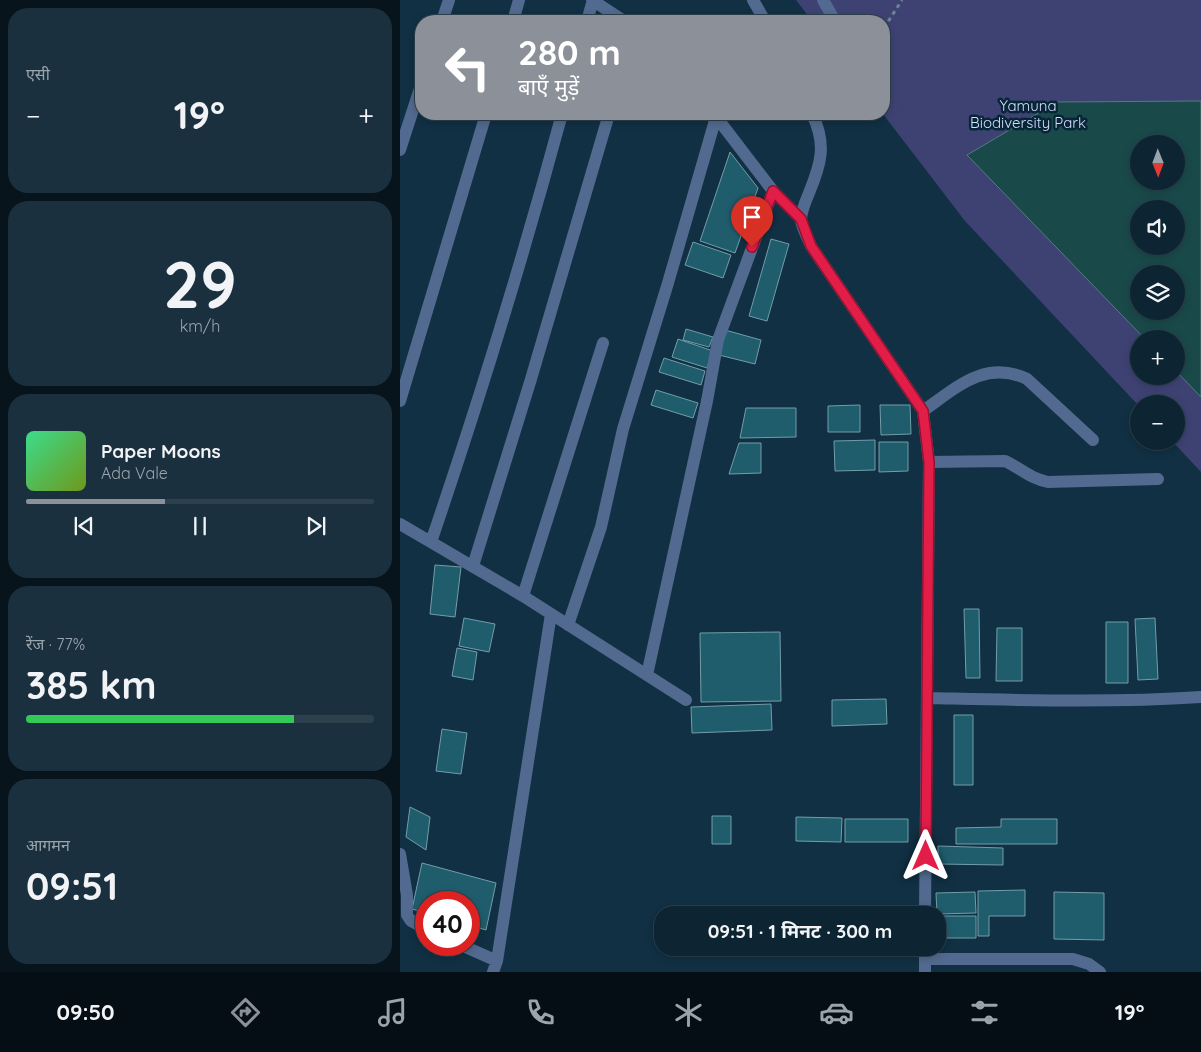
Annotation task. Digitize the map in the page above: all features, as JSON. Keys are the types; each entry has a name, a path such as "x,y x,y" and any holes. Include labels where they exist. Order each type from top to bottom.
{"street":[{"path":"444,15 449,0"},
{"path":"515,15 519,0"},
{"path":"588,15 592,0 615,15"},
{"path":"753,0 762,15"},
{"path":"823,0 832,15"},
{"path":"400,150 415,104"},
{"path":"400,401 484,120"},
{"path":"431,542 466,440 548,168 560,120"},
{"path":"473,566 532,378 607,120"},
{"path":"568,625 601,527 623,429 714,120"},
{"path":"719,120 773,191 801,219 811,246 923,411 929,462 925,906"},
{"path":"801,219 822,155 815,120"},
{"path":"647,675 707,401 718,340 773,191"},
{"path":"523,596 603,342"},
{"path":"923,411 960,385 982,374 996,371 1014,373 1027,379 1093,440"},
{"path":"929,462 1005,461 1035,479 1048,482 1158,479"},
{"path":"400,524 523,596 686,700"},
{"path":"478,956 495,967 551,614"},
{"path":"927,698 1037,701 1201,697"},
{"path":"400,854 407,895 408,915 411,921 415,923"},
{"path":"946,954 1073,959 1089,964 1100,972"},
{"path":"925,956 925,972"}],"path":[{"path":"890,19 902,0"}],"green space":[{"name":"Yamuna Biodiversity Park","path":"796,0 1201,0 1201,472 1180,450 1185,450 1185,395 1130,396 965,221 888,120 890,120 890,15 807,15"}],"shaded area":[{"path":"1201,101 1201,397 1185,380 1185,330 1136,330 967,155 1057,102"}],"building":[{"path":"730,152 758,188 735,253 700,241"},
{"path":"771,239 789,244 767,321 749,316"},
{"path":"693,242 731,255 723,278 685,265"},
{"path":"686,329 713,337 709,347 683,340"},
{"path":"725,330 761,340 755,364 719,355"},
{"path":"678,339 713,351 707,368 672,357"},
{"path":"664,358 705,371 701,385 659,372"},
{"path":"656,390 698,403 693,418 651,405"},
{"path":"860,405 860,432 828,432 828,406"},
{"path":"880,405 910,405 911,434 881,435"},
{"path":"746,408 796,408 796,437 740,438"},
{"path":"875,440 875,470 835,471 834,441"},
{"path":"879,442 908,442 908,471 879,472"},
{"path":"739,443 761,443 761,473 729,474"},
{"path":"435,565 461,567 455,617 430,614"},
{"path":"964,609 979,609 980,678 966,678"},
{"path":"464,618 495,624 489,652 459,646"},
{"path":"1155,618 1158,679 1138,680 1135,619"},
{"path":"1106,622 1128,622 1128,683 1106,683"},
{"path":"997,628 1022,628 1022,681 996,681"},
{"path":"780,632 781,701 701,702 700,633"},
{"path":"457,648 477,652 473,680 452,676"},
{"path":"886,699 887,724 832,726 832,700"},
{"path":"771,704 772,730 692,733 691,707"},
{"path":"954,715 973,715 973,785 954,785"},
{"path":"442,729 467,733 461,774 436,771"},
{"path":"410,807 430,817 426,850 406,837"},
{"path":"712,816 731,816 731,844 712,844"},
{"path":"796,817 842,818 841,842 796,841"},
{"path":"845,819 908,819 908,842 845,842"},
{"path":"1001,819 1057,819 1057,844 956,844 956,828 1001,827"},
{"path":"938,846 1003,848 1003,865 938,864"},
{"path":"422,863 496,883 486,930 480,928 480,891 416,891"},
{"path":"1025,890 1025,916 989,916 989,936 978,936 978,891"},
{"path":"975,892 976,913 946,914 946,906 937,906 936,893"},
{"path":"1054,892 1104,893 1104,940 1054,939"},
{"path":"415,895 415,910 412,909"},
{"path":"946,916 976,916 976,938 946,938"}],"route":[{"path":"752,247 773,191 801,219 811,246 923,411 929,455 926,856"}]}
